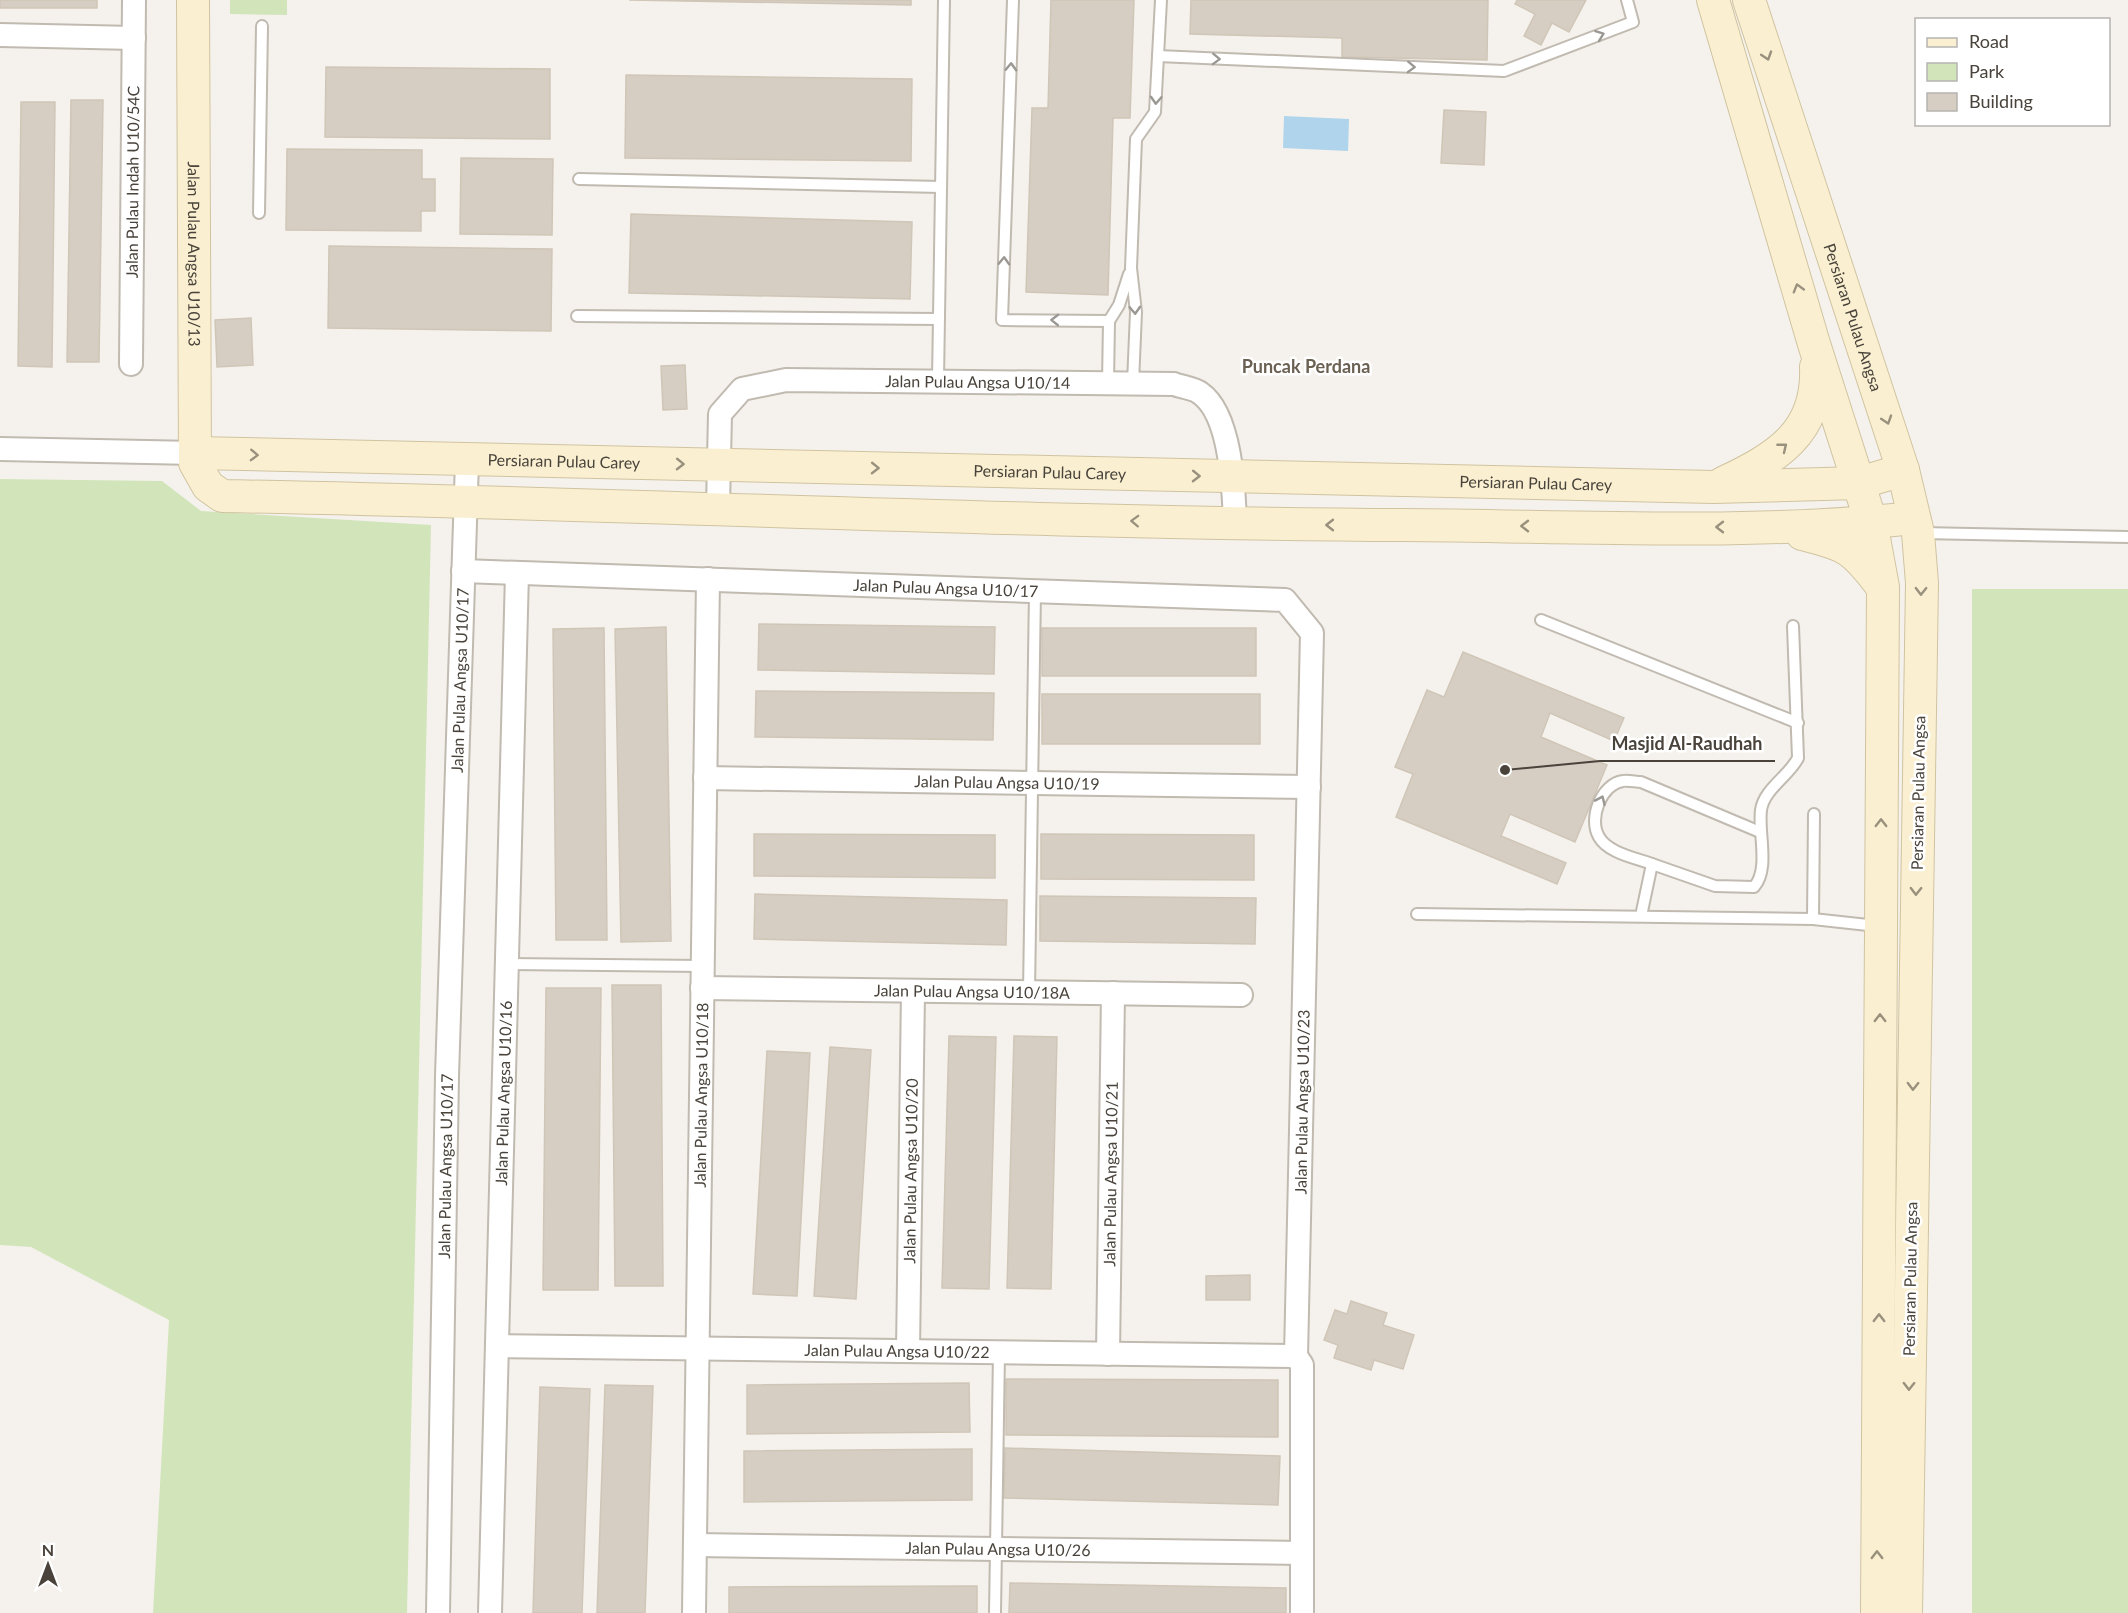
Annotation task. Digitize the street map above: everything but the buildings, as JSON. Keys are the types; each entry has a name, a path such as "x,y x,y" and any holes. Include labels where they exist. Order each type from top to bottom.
{"street":[{"name":"Jalan Pulau Indah U10/54C","path":"131,364 134,0"},
{"name":"Jalan Pulau Angsa U10/13","path":"193,0 195,463 208,486 222,496 465,500"},
{"name":"Persiaran Pulau Angsa","path":"1713,0 1814,344 1871,522 1883,587 1877,1613"},
{"name":"Persiaran Pulau Angsa","path":"1749,0 1903,470 1916,525 1922,582 1906,1613"},
{"path":"0,35 134,38"},
{"path":"1714,487 1761,465 1793,439 1814,405 1814,344"},
{"name":"Jalan Pulau Angsa U10/14","path":"718,507 720,414 742,389 786,380 1174,384 1200,393 1220,420 1234,477 1235,524"},
{"path":"0,449 195,453"},
{"name":"Persiaran Pulau Carey","path":"195,453 467,461 1714,487 1859,483 1903,470"},
{"path":"463,571 467,461"},
{"path":"465,500 1235,524 1779,527 1871,522 1916,525"},
{"path":"1779,527 1840,545 1858,555 1883,587"},
{"name":"Jalan Pulau Angsa U10/17","path":"438,1613 447,1076 463,571 1285,600"},
{"name":"Jalan Pulau Angsa U10/16","path":"490,1613 518,573"},
{"name":"Jalan Pulau Angsa U10/18","path":"694,1613 708,579"},
{"name":"Jalan Pulau Angsa U10/23","path":"1285,600 1312,633 1296,1356 1302,1365 1302,1613"},
{"name":"Jalan Pulau Angsa U10/19","path":"705,778 1309,787"},
{"name":"Jalan Pulau Angsa U10/18A","path":"702,977 913,991 1241,995"},
{"name":"Jalan Pulau Angsa U10/20","path":"908,1351 913,991"},
{"name":"Jalan Pulau Angsa U10/21","path":"1108,1354 1113,993"},
{"name":"Jalan Pulau Angsa U10/22","path":"497,1346 1296,1356"},
{"name":"Jalan Pulau Angsa U10/26","path":"695,1545 1302,1553"}],"lane":[{"path":"938,380 944,0"},
{"path":"1013,0 1002,320 1109,321"},
{"path":"1133,383 1136,312 1131,268 1136,139 1155,112 1161,0"},
{"path":"1158,56 1504,70 1633,22 1627,0"},
{"path":"259,213 262,26"},
{"path":"579,179 941,187"},
{"path":"1108,383 1109,321 1119,305 1131,268"},
{"path":"577,316 938,320"},
{"path":"1916,525 2128,537"},
{"path":"1029,992 1035,591"},
{"path":"1541,620 1798,723"},
{"path":"1760,832 1641,782 1621,781 1604,791 1593,819 1599,838 1614,850 1715,886 1754,887 1759,881 1762,870 1761,808 1766,796 1798,758 1793,626"},
{"path":"1813,919 1814,814"},
{"path":"1641,916 1652,864"},
{"path":"1417,914 1813,919 1881,926"},
{"path":"508,964 702,977"},
{"path":"995,1613 999,1352"}],"green space":[{"path":"230,0 287,0 287,15 230,14"},
{"path":"0,479 162,481 201,511 431,525 407,1613 153,1613 169,1320 31,1247 0,1245"},
{"path":"1972,589 2128,589 2128,1613 1972,1613"}],"water":[{"path":"1284,116 1349,119 1348,151 1283,148"}],"place":[{"name":"Masjid Al-Raudhah","path":"1505,770"}],"district":[{"name":"Puncak Perdana","path":"1306,367"}]}
